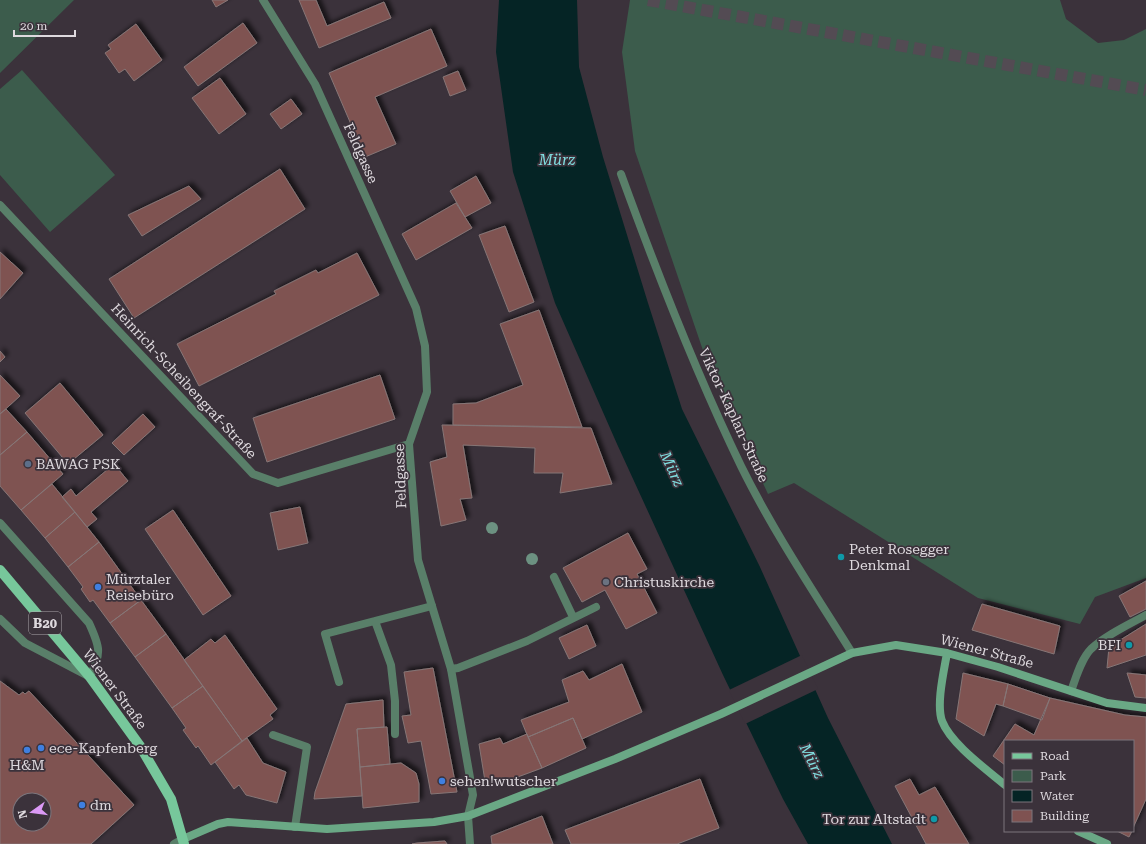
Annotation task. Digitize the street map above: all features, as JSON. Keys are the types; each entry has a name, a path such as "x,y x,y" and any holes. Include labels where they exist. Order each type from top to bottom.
{"main road":[{"name":"Wiener Straße","path":"0,570 90,677 140,746 171,799 180,842"}],"street":[{"name":"Feldgasse","path":"263,0 315,84 416,308 425,346 427,392 409,444 418,560 451,669 473,795 468,816 470,844"},
{"name":"Viktor-Kaplan-Straße","path":"621,174 669,304 741,466 774,526 852,653"},
{"name":"Heinrich-Scheibengraf-Straße","path":"0,205 253,474 278,483 409,444"},
{"path":"0,523 89,623 97,640 99,657 90,677 25,643 0,619"},
{"path":"554,577 573,617"},
{"path":"339,682 325,634 432,606"},
{"path":"451,669 458,668 527,641 596,607"},
{"path":"1071,691 1078,671 1090,650 1114,632 1146,616"},
{"path":"375,621 391,665 395,701 395,734"},
{"name":"Wiener Straße","path":"180,842 218,824 228,822 327,829 434,822 468,816 615,759 721,714 852,653 896,645 947,653 998,667 1107,703 1146,708"},
{"path":"947,653 942,691 942,721 959,746 1004,783"},
{"path":"273,735 307,747 294,827"},
{"path":"1080,832 1107,844"}],"green space":[{"path":"0,0 74,0 0,73"},
{"path":"630,0 1060,0 1066,19 1098,43 1124,40 1146,29 1146,578 1095,597 1080,624 978,598 794,483 768,494 709,368 635,151 622,52"},
{"path":"22,70 115,175 50,232 0,175 0,89"}],"water":[{"name":"Mürz","path":"499,0 577,0 579,67 603,157 682,409 760,567 828,718 892,844 808,844 783,799 723,675 617,444 555,303 513,172 496,52"}],"pier":[{"path":"802,655 818,689 745,724 729,690"}],"building":[{"path":"212,0 228,0 216,7"},
{"path":"299,0 316,0 327,26 384,2 391,18 319,48"},
{"path":"243,23 257,43 198,86 184,67"},
{"path":"136,24 162,60 134,81 125,69 119,73 105,53 111,49 108,45"},
{"path":"431,29 447,66 375,97 396,144 365,157 329,73"},
{"path":"458,71 466,90 450,96 443,77"},
{"path":"220,78 246,114 219,134 192,98"},
{"path":"291,99 302,114 281,129 270,114"},
{"path":"280,169 305,209 134,318 109,279"},
{"path":"476,176 491,203 465,217 450,191"},
{"path":"189,186 201,199 142,236 128,215"},
{"path":"456,203 472,228 416,260 402,234"},
{"path":"505,226 534,302 509,312 479,235"},
{"path":"0,252 23,273 0,299"},
{"path":"357,253 379,295 199,386 177,344 276,294 274,291 316,270 318,273"},
{"path":"539,310 582,427 453,425 453,404 476,403 523,385 500,324"},
{"path":"0,351 5,357 0,362"},
{"path":"0,375 20,396 0,414"},
{"path":"380,375 395,419 267,462 253,418"},
{"path":"60,383 103,435 68,464 25,413"},
{"path":"6,409 27,432 0,455 0,414"},
{"path":"143,414 155,427 124,455 112,443"},
{"path":"442,425 591,428 612,484 560,493 563,473 534,473 535,448 463,445 472,498 460,499 466,520 441,526 430,462 447,457"},
{"name":"BAWAG PSK","path":"27,432 63,474 21,510 0,486 0,455"},
{"path":"114,464 128,481 91,512 97,519 87,527 62,497 71,489 76,496"},
{"path":"52,484 75,512 45,538 21,510"},
{"path":"300,507 308,543 278,550 270,513"},
{"path":"173,510 231,596 203,615 145,529"},
{"path":"75,512 99,542 68,567 45,538"},
{"name":"Christuskirche","path":"628,533 647,569 637,574 657,613 626,629 605,590 582,602 563,568"},
{"path":"99,542 141,600 110,623 93,600 90,602 81,589 83,587 68,567"},
{"path":"1146,581 1146,609 1130,617 1119,596"},
{"path":"141,600 166,634 135,657 110,623"},
{"path":"982,604 1060,626 1054,654 972,630"},
{"name":"BFI","path":"1146,624 1146,655 1107,668 1109,647"},
{"path":"587,625 596,646 569,659 559,638"},
{"path":"166,634 203,686 172,708 135,657"},
{"path":"225,635 277,709 270,715 273,719 242,741 184,660 211,639 215,643"},
{"path":"622,664 642,712 582,739 573,718 528,737 521,720 569,702 562,680 583,671 589,680"},
{"path":"433,668 457,792 431,794 421,741 408,743 402,716 411,715 404,672"},
{"path":"963,673 1008,684 1003,706 996,704 984,736 956,719"},
{"name":"BFI","path":"1127,673 1146,675 1146,698 1135,697"},
{"name":"ece-Kapfenberg","path":"0,681 19,695 23,692 25,694 29,691 134,805 91,844 0,844"},
{"path":"1008,684 1050,698 1042,720 1003,706"},
{"path":"203,686 242,741 211,765 198,746 196,748 183,730 186,728 172,708"},
{"path":"1050,698 1125,715 1146,717 1146,799 1134,826 1134,740 1004,740 1015,724 1034,735"},
{"path":"383,700 384,727 357,729 362,796 314,799 315,792 346,704"},
{"path":"573,718 586,748 542,768 528,737"},
{"path":"387,727 390,764 360,767 357,729"},
{"path":"527,734 542,768 496,785 494,779 485,781 479,744 500,738 503,744"},
{"path":"247,738 263,763 286,772 277,803 246,795 239,785 234,789 215,762"},
{"path":"1004,740 1004,764 993,756"},
{"path":"401,763 416,773 419,784 419,802 363,808 360,767"},
{"path":"700,779 719,828 677,844 571,844 565,830"},
{"name":"Tor zur Altstadt","path":"910,779 919,795 935,787 969,844 926,844 895,786"},
{"path":"542,816 553,844 492,844 491,836"},
{"path":"1119,832 1132,832 1129,837"},
{"path":"445,841 447,844 412,844 417,843"}],"tunnel":[{"path":"648,0 1146,90"}],"place":[{"name":"BAWAG PSK","path":"28,464"},
{"name":"Peter Rosegger Denkmal","path":"841,557"},
{"name":"Christuskirche","path":"606,582"},
{"name":"Mürztaler Reisebüro","path":"98,587"},
{"name":"BFI","path":"1129,645"},
{"name":"ece-Kapfenberg","path":"41,748"},
{"name":"H&M","path":"27,750"},
{"name":"sehen!wutscher","path":"442,781"},
{"name":"dm","path":"82,805"},
{"name":"Tor zur Altstadt","path":"934,819"}]}
